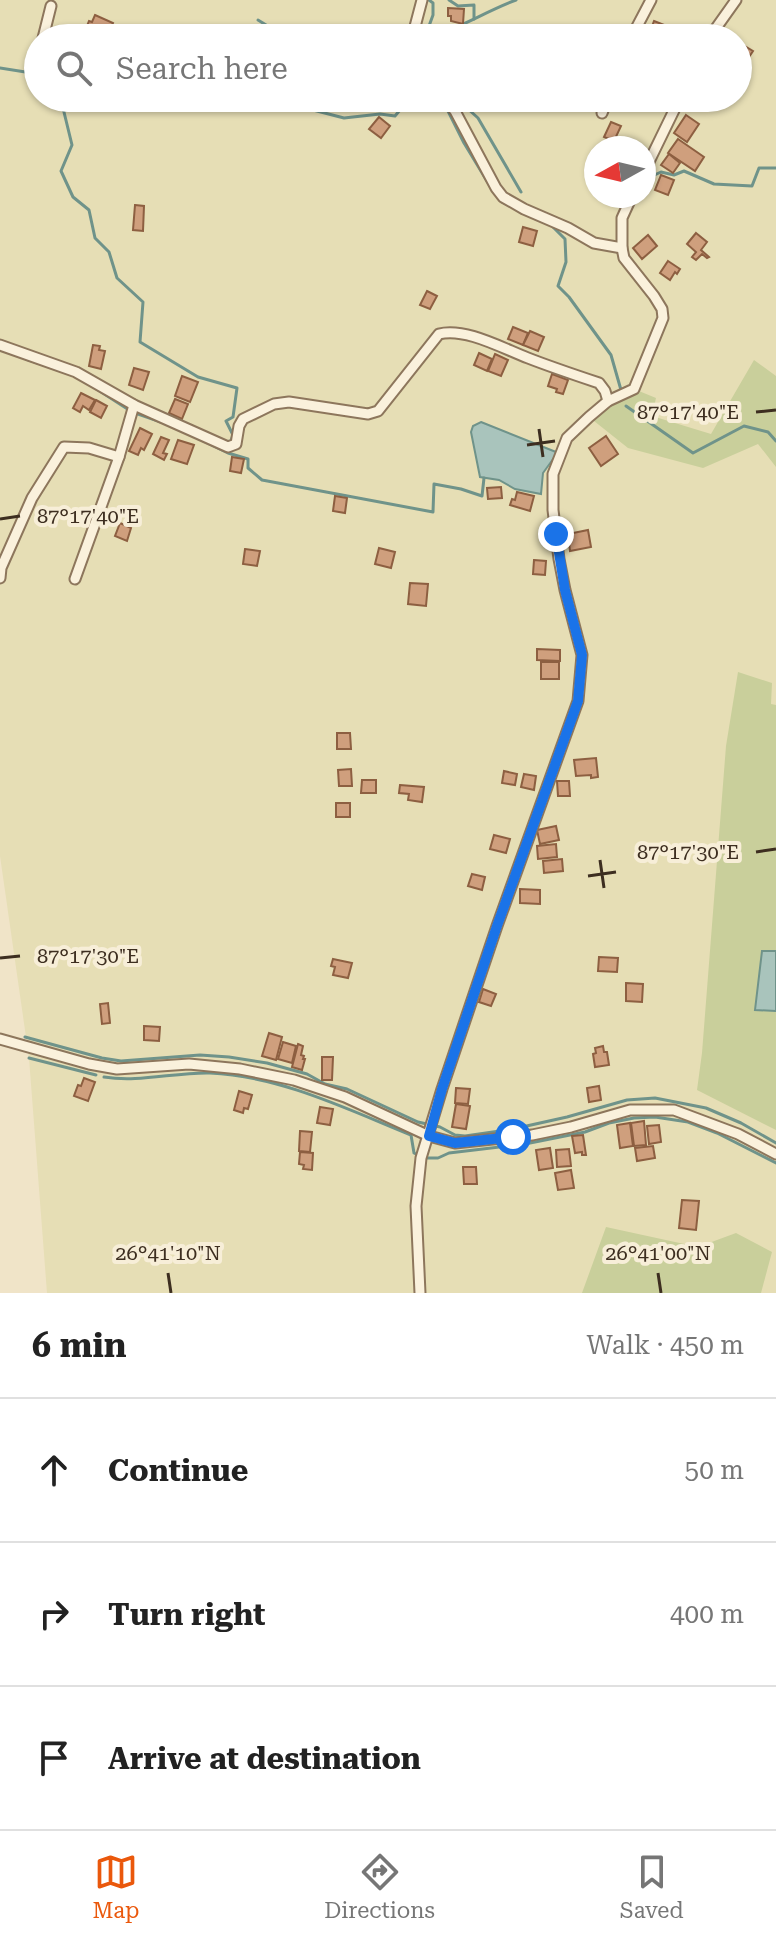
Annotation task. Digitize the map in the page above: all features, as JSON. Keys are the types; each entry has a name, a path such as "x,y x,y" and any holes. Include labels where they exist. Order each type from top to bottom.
{"street":[{"path":"416,24 422,0"},
{"path":"638,24 651,0"},
{"path":"719,24 736,0"},
{"path":"46,24 51,6"},
{"path":"456,112 503,197 594,243 622,248"},
{"path":"656,147 673,112"},
{"path":"420,1293 416,1206 421,1158 497,926 578,701 582,655 559,559 553,510 553,474 567,438 608,401 634,389 663,318 662,309 654,296 624,258 622,218 627,208"},
{"path":"0,345 76,372 134,405 230,447 237,441 243,419 274,404 289,402 368,414 378,411 439,334 450,332 485,340 599,383 608,401"},
{"path":"75,579 119,457 134,405"},
{"path":"0,578 1,568 32,498 64,447 89,448 119,457"},
{"path":"0,1039 75,1061 117,1069 189,1064 240,1069 294,1080 345,1097 429,1136 455,1143 532,1135 630,1110 674,1110 738,1134 776,1154"}],"shaded area":[{"path":"0,0 776,0 776,1293 47,1293 29,1058 0,856"}],"green space":[{"path":"754,360 776,376 776,467 758,444 703,468 628,448 589,417 634,389 656,398 652,416 711,434"},
{"path":"738,672 772,683 771,704 776,705 776,1130 697,1090 726,746"},
{"path":"606,1227 698,1247 736,1233 772,1252 761,1293 582,1293"}],"water":[{"path":"481,422 556,452 543,473 541,494 480,477 471,432 473,426"},
{"path":"762,951 776,951 776,1011 755,1010"}],"building":[{"path":"448,8 464,9 463,24 451,21"},
{"path":"95,15 113,23 88,24"},
{"path":"686,115 699,124 687,142 674,133"},
{"path":"379,117 390,126 381,138 369,129"},
{"path":"611,122 621,126 616,136 604,136"},
{"path":"678,139 704,157 695,171 668,153"},
{"path":"669,154 680,163 673,173 661,165"},
{"path":"661,175 674,180 668,195 656,190"},
{"path":"135,205 144,206 143,231 133,230"},
{"path":"523,227 537,231 533,246 519,242"},
{"path":"696,233 707,242 701,250 707,258 702,254 696,260 692,257 696,252 687,244"},
{"path":"648,235 657,246 642,259 633,248"},
{"path":"668,261 680,269 670,280 660,273"},
{"path":"427,291 437,296 430,309 420,305"},
{"path":"513,327 528,333 523,345 508,339"},
{"path":"530,331 544,337 538,351 523,345"},
{"path":"93,345 105,351 101,369 89,366"},
{"path":"479,353 492,359 487,371 474,365"},
{"path":"495,354 508,360 501,376 488,371"},
{"path":"134,368 149,372 143,390 129,385"},
{"path":"552,374 568,380 563,394 548,386"},
{"path":"182,376 198,382 190,402 175,396"},
{"path":"81,393 95,400 89,410 83,406 80,412 73,408"},
{"path":"175,399 188,404 182,419 169,413"},
{"path":"96,400 107,406 101,418 90,412"},
{"path":"140,428 152,434 138,455 129,451"},
{"path":"606,436 618,454 601,466 589,448"},
{"path":"161,437 169,440 163,453 167,454 164,460 153,454"},
{"path":"178,440 194,445 187,464 171,459"},
{"path":"232,457 244,459 241,473 230,471"},
{"path":"501,487 502,498 488,499 487,488"},
{"path":"517,492 534,496 530,511 510,505"},
{"path":"335,496 347,498 345,513 333,511"},
{"path":"120,523 131,528 127,541 115,536"},
{"path":"588,530 591,547 570,551 568,534"},
{"path":"379,548 395,552 391,568 375,564"},
{"path":"245,549 260,551 257,566 243,564"},
{"path":"534,560 546,561 545,575 533,574"},
{"path":"410,583 428,584 426,606 408,604"},
{"path":"537,649 560,650 560,661 537,660"},
{"path":"541,662 559,662 559,679 541,679"},
{"path":"337,733 350,733 351,749 337,749"},
{"path":"596,758 598,777 576,776 574,760"},
{"path":"351,769 352,786 339,786 338,770"},
{"path":"504,771 517,774 515,785 502,783"},
{"path":"524,774 536,776 534,790 521,787"},
{"path":"362,780 376,780 376,793 361,793"},
{"path":"557,781 569,781 570,796 558,796"},
{"path":"400,785 424,787 422,802 408,800 409,794 399,793"},
{"path":"336,803 350,803 350,817 336,817"},
{"path":"556,826 559,840 540,844 537,830"},
{"path":"494,835 510,839 506,853 490,849"},
{"path":"556,844 557,857 538,859 537,846"},
{"path":"562,859 563,871 544,873 543,861"},
{"path":"472,874 485,877 482,890 468,886"},
{"path":"520,889 540,890 540,904 520,903"},
{"path":"599,957 618,958 617,972 598,971"},
{"path":"333,959 352,963 348,978 333,975"},
{"path":"626,983 643,984 642,1002 626,1001"},
{"path":"483,989 496,994 491,1006 479,1002"},
{"path":"108,1003 110,1023 102,1024 100,1004"},
{"path":"144,1026 160,1027 159,1041 144,1040"},
{"path":"269,1033 282,1037 276,1060 262,1056"},
{"path":"283,1042 296,1046 292,1063 278,1059"},
{"path":"298,1044 303,1046 301,1055 305,1059 302,1070 292,1067"},
{"path":"603,1046 609,1065 595,1067 595,1048"},
{"path":"322,1057 333,1057 332,1080 322,1080"},
{"path":"84,1078 95,1082 88,1101 74,1096"},
{"path":"599,1086 601,1100 589,1102 587,1088"},
{"path":"456,1088 470,1089 468,1104 455,1103"},
{"path":"239,1091 252,1095 248,1109 244,1108 243,1113 234,1110"},
{"path":"456,1104 470,1106 466,1129 452,1127"},
{"path":"320,1107 333,1109 330,1125 317,1123"},
{"path":"644,1121 646,1145 634,1146 631,1123"},
{"path":"630,1123 633,1146 620,1148 617,1125"},
{"path":"659,1125 661,1142 649,1144 647,1126"},
{"path":"300,1131 312,1132 310,1152 299,1151"},
{"path":"583,1135 586,1155 575,1153 572,1136"},
{"path":"653,1146 655,1158 637,1161 635,1148"},
{"path":"550,1148 553,1168 539,1170 536,1150"},
{"path":"569,1149 571,1166 557,1167 556,1150"},
{"path":"300,1152 313,1153 312,1170 303,1169 304,1165 299,1164"},
{"path":"463,1167 476,1167 477,1184 464,1184"},
{"path":"571,1170 574,1188 558,1190 555,1173"},
{"path":"682,1200 699,1201 696,1230 679,1228"}],"waterway":[{"path":"429,0 433,3 430,24"},
{"path":"449,0 458,6 474,5 474,19"},
{"path":"463,24 516,0"},
{"path":"258,20 264,24"},
{"path":"0,68 24,72"},
{"path":"64,112 72,145 61,171 73,197 89,210 95,238 109,252 117,278 143,302 140,342 198,377 237,388 233,417 226,421 233,435 231,441 224,442"},
{"path":"321,112 344,118 380,114 395,116 398,112"},
{"path":"448,112 490,186"},
{"path":"471,112 478,118 521,192"},
{"path":"656,174 661,172 674,175 684,171 714,184 752,186 759,168 776,168"},
{"path":"499,198 512,207"},
{"path":"552,226 565,239 566,262 558,286 611,355 621,390"},
{"path":"26,359 64,372"},
{"path":"92,386 129,410"},
{"path":"626,406 693,453 744,426 768,432 776,441"},
{"path":"138,414 161,422"},
{"path":"193,436 248,459 248,468 262,480 433,512 434,484 482,496 484,478"},
{"path":"25,1037 121,1061 200,1055 267,1063 347,1089 418,1122 440,1127 455,1135 513,1129 627,1100 655,1098 706,1108 776,1143"},
{"path":"29,1058 96,1075"},
{"path":"104,1077 130,1079 210,1073 262,1080 313,1095 411,1135 414,1153 418,1155"},
{"path":"427,1158 525,1144 585,1132 609,1123 655,1117 688,1122 717,1133 776,1163"}],"route":[{"path":"513,1137 455,1143 429,1136 497,926 578,701 582,655 565,590 556,534"}]}
